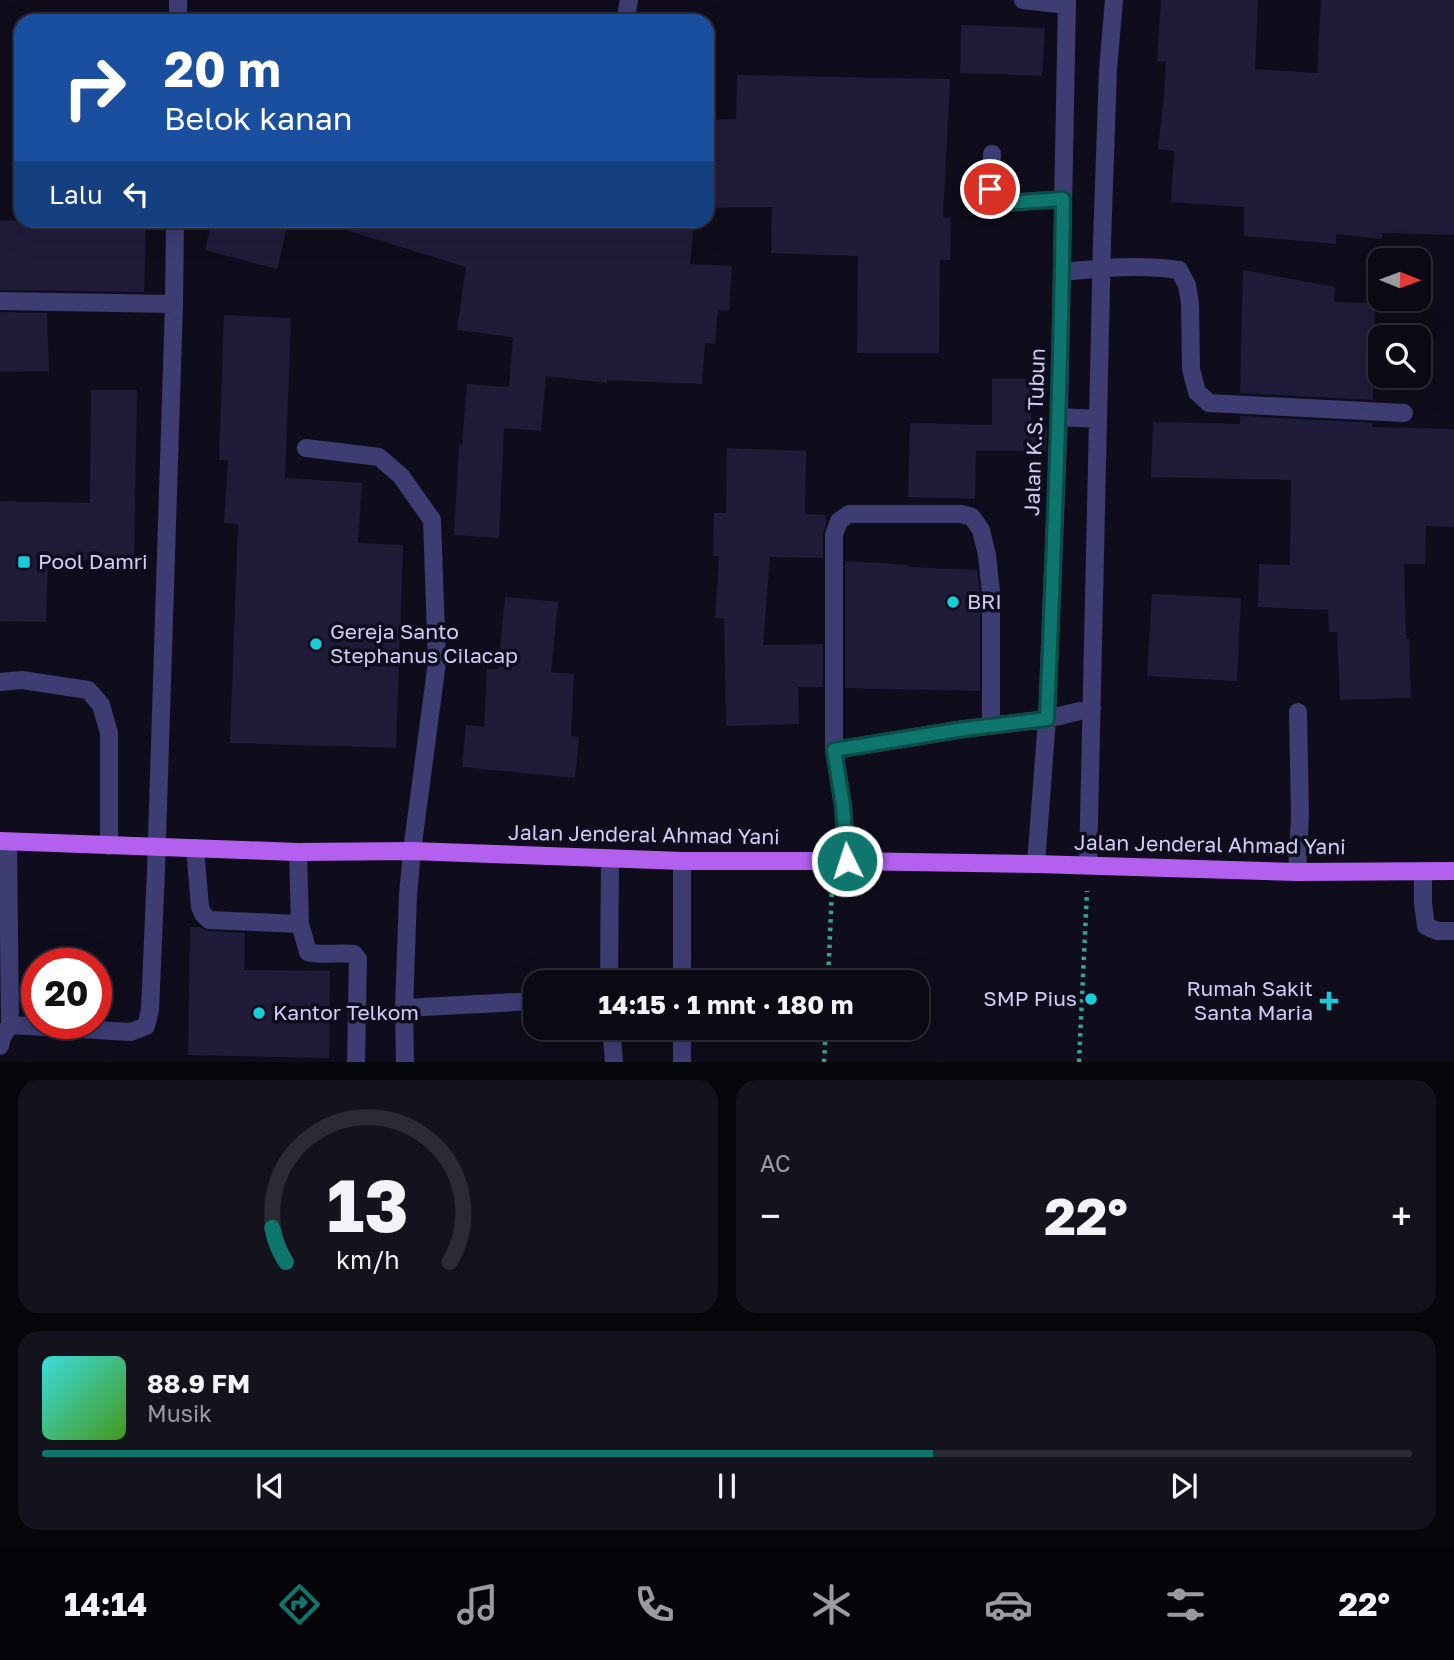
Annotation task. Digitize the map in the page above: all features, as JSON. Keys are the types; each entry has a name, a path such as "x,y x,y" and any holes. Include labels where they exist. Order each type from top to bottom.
{"main road":[{"name":"Jalan Jenderal Ahmad Yani","path":"4,841 298,852 412,851 682,861 1036,864 1297,872 1454,871"}],"street":[{"path":"1023,0 1067,2"},
{"path":"1088,865 1101,268 1108,70 1114,0"},
{"name":"Jalan K.S. Tubun","path":"1036,864 1047,719 1059,417 1067,2"},
{"path":"992,154 992,198 1004,203 1063,199"},
{"path":"10,1025 131,1032 146,1026 150,1010 175,228"},
{"path":"1063,272 1158,267 1179,270 1187,285 1191,369 1197,392 1209,403 1404,412"},
{"path":"0,301 174,304"},
{"path":"1059,417 1097,419"},
{"path":"306,448 379,457 401,475 432,520 437,662 408,895 405,1062"},
{"path":"840,861 843,806 834,750 834,535 839,521 849,514 961,514 972,517 981,530 991,593 991,726"},
{"path":"0,682 22,680 88,690 101,705 109,733 110,846"},
{"path":"834,750 1047,719 1092,708"},
{"path":"1297,872 1300,816 1298,712"},
{"path":"0,1046 10,1025 4,841"},
{"path":"195,848 200,907 209,920 300,924"},
{"path":"298,852 300,924 308,952 318,955 354,954 358,959 356,1062"},
{"path":"609,970 610,858"},
{"path":"682,861 682,970"},
{"path":"1423,872 1426,926 1437,931 1454,931"},
{"path":"404,1008 523,1002"},
{"path":"612,1040 614,1062"},
{"path":"682,1040 682,1062"}],"path":[{"path":"829,970 840,861"},
{"path":"1079,1062 1088,865"},
{"path":"824,1062 825,1040"}],"building":[{"path":"1161,0 1258,0 1255,69 1317,73 1321,0 1454,0 1454,235 1382,233 1382,239 1336,234 1336,244 1244,236 1244,207 1171,202 1174,151 1158,149 1166,62 1157,61"},
{"path":"961,25 1045,28 1042,76 960,73"},
{"path":"737,75 950,79 943,217 951,218 950,260 940,260 939,353 857,353 858,256 771,253 772,207 714,208 714,120 736,119"},
{"path":"0,220 14,220 14,228 146,228 144,292 0,290"},
{"path":"210,228 287,228 277,269 205,250"},
{"path":"339,228 694,228 690,264 732,266 729,311 718,310 715,344 705,343 702,384 607,380 607,383 546,376 541,431 504,428 499,538 454,535 459,445 462,445 467,384 509,387 513,337 457,330 466,267"},
{"path":"1243,270 1335,287 1334,302 1368,303 1368,312 1375,312 1375,325 1368,325 1368,388 1373,388 1373,400 1240,393"},
{"path":"0,312 47,313 49,371 0,372"},
{"name":"Gereja Santo Stephanus Cilacap","path":"224,315 291,318 285,478 362,483 358,543 403,545 396,748 230,743 238,524 224,523 228,460 219,460"},
{"path":"992,379 1031,379 1031,426 1047,427 1046,451 976,451 975,499 908,497 910,423 992,425"},
{"path":"91,390 137,390 134,561 48,560 46,622 0,621 0,501 90,503"},
{"path":"1240,416 1373,423 1372,427 1454,429 1454,527 1426,526 1425,564 1404,564 1411,698 1340,700 1337,632 1329,632 1328,610 1258,607 1259,564 1290,565 1291,480 1151,477 1153,422 1240,424"},
{"path":"727,448 806,451 805,514 826,515 823,558 770,557 763,645 823,644 823,687 798,687 799,724 726,726 724,618 715,618 719,556 713,556 714,513 726,513"},
{"name":"BRI","path":"845,561 977,570 980,594 980,691 845,688"},
{"path":"1152,594 1241,598 1237,681 1147,676"},
{"path":"505,597 558,602 551,672 574,674 571,736 579,737 575,778 462,767 466,725 484,727 487,669 498,669"},
{"name":"Kantor Telkom","path":"190,927 245,933 244,970 330,971 329,1058 188,1055"}],"place":[{"name":"Pool Damri","path":"24,562"},
{"name":"BRI","path":"953,602"},
{"name":"Gereja Santo Stephanus Cilacap","path":"316,644"},
{"name":"SMP Pius","path":"1091,999"},
{"name":"Rumah Sakit Santa Maria","path":"1329,1001"},
{"name":"Kantor Telkom","path":"259,1013"}],"route":[{"path":"847,861 843,806 834,750 1047,719 1059,417 1063,199 1004,203 992,198 990,189"}]}
